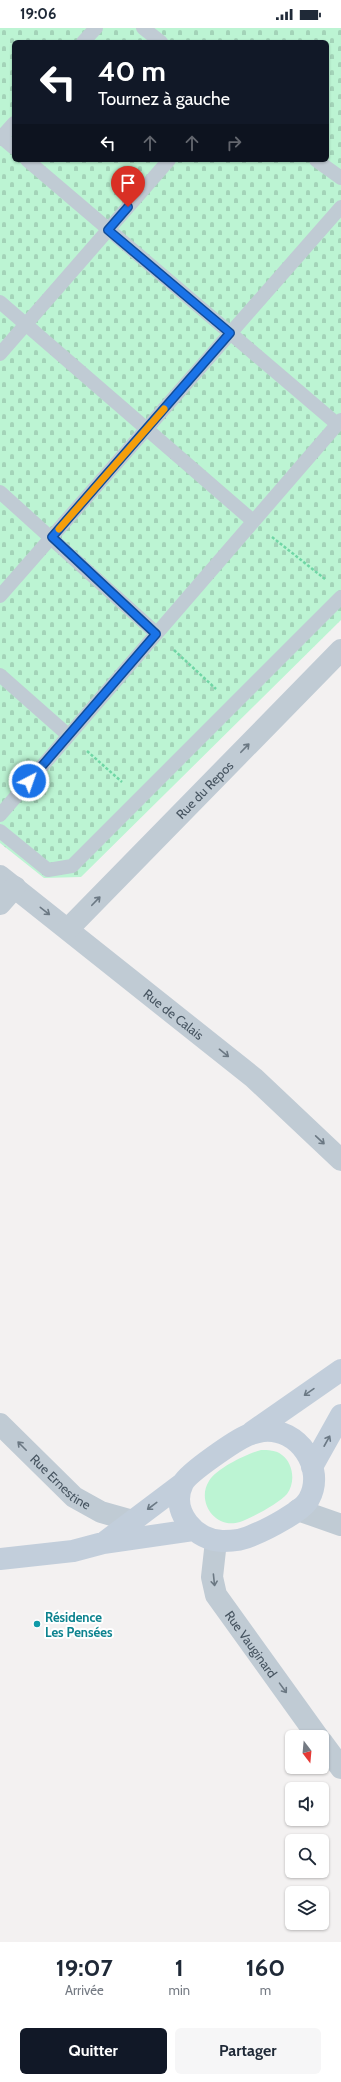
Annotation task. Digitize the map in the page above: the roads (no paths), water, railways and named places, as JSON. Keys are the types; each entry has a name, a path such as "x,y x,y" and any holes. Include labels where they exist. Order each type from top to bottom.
{"main road":[{"path":"103,1543 183,1483 191,1473 341,1370"},
{"path":"312,1467 341,1415"},
{"path":"183,1483 180,1494 181,1507 186,1522 200,1536 216,1541 236,1540 253,1535 298,1510 306,1503 313,1488 314,1477 312,1467 304,1449 287,1434 269,1430 248,1435"},
{"path":"0,1559 73,1551 103,1543 193,1530"}],"street":[{"name":"Rue du Repos","path":"68,929 341,650"},
{"name":"Rue de Calais","path":"7,881 254,1078 339,1155"},
{"path":"0,904 7,881"},
{"name":"Rue Ernestine","path":"0,1424 74,1497 101,1512 133,1521"},
{"path":"298,1510 341,1525"},
{"name":"Rue Vauginard","path":"216,1541 212,1577 216,1595 313,1730"},
{"path":"329,1752 341,1768"}],"lane":[{"path":"86,40 96,28"},
{"path":"143,28 158,40"},
{"path":"12,125 0,138 12,147"},
{"path":"0,815 339,422 230,333 29,162"},
{"path":"0,354 167,162"},
{"path":"319,162 341,178"},
{"path":"0,596 341,206"},
{"path":"0,302 253,521"},
{"path":"0,492 52,537 156,634"},
{"path":"0,831 48,870 72,866 341,598"},
{"path":"0,675 68,735"}],"place":[{"name":"Résidence Les Pensées","path":"37,1624"}]}
